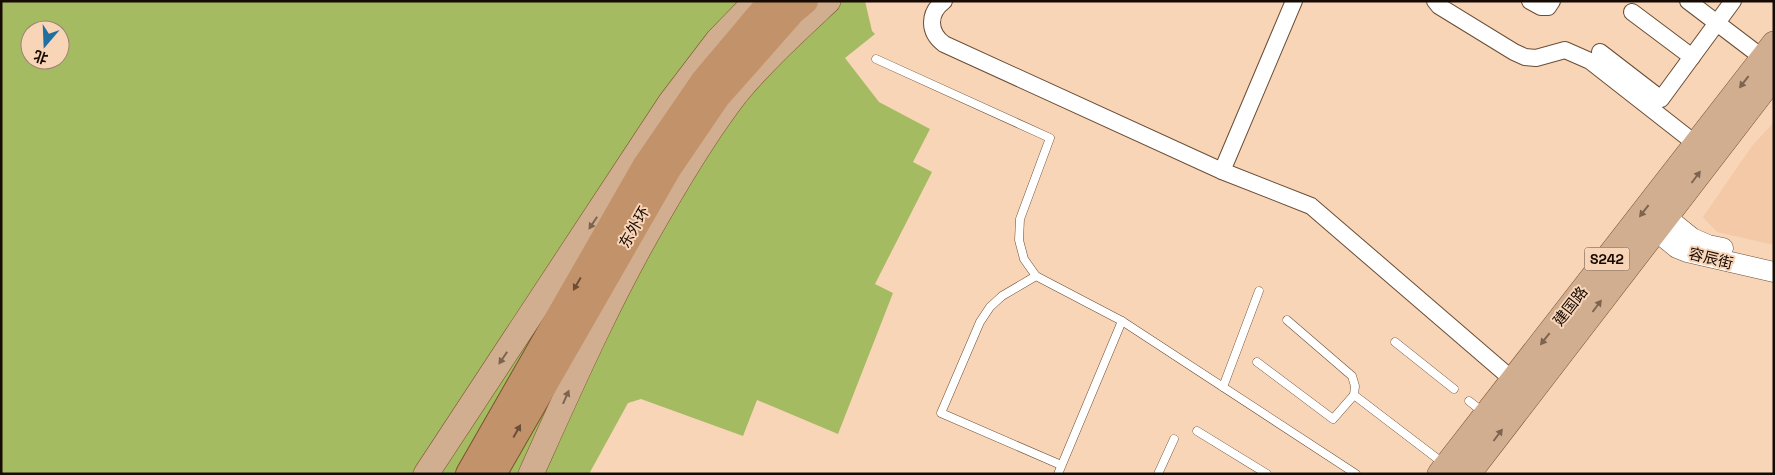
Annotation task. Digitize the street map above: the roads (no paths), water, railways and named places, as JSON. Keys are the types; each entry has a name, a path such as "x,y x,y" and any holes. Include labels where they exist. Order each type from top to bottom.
{"highway":[{"name":"东外环","path":"469,474 646,165 703,82 762,12 774,1"},
{"name":"东外环","path":"493,474 668,169 717,97 793,11 805,1"}],"main road":[{"path":"426,474 670,103 718,40 756,1"},
{"path":"531,474 606,310 688,162 735,95 785,41 828,1"},
{"name":"建国路","path":"1452,471 1478,407 1513,380 1696,144 1770,59"},
{"name":"建国路","path":"1452,471 1661,224 1770,59"}],"street":[{"path":"944,1 935,11 932,25 933,32 944,44 1222,171 1311,206 1513,380"},
{"path":"1222,171 1294,1"},
{"path":"1435,1 1439,6 1525,57 1536,58 1565,50 1590,60 1696,144"},
{"path":"1530,1 1541,7 1548,7 1552,1"},
{"path":"1688,1 1770,59"},
{"path":"1600,52 1661,99 1733,1"},
{"path":"1632,12 1692,56"},
{"name":"容辰街","path":"1661,224 1708,245 1774,260"},
{"name":"容辰街","path":"1661,224 1677,248 1774,272"}],"lane":[{"path":"876,59 1050,138 1020,219 1019,240 1024,259 1036,276 1122,321 1356,474"},
{"path":"1036,276 1002,296 980,322 941,413 1061,465"},
{"path":"1223,387 1259,290"},
{"path":"1257,362 1333,419 1354,395 1355,386 1352,376 1286,320"},
{"path":"1058,474 1122,321"},
{"path":"1395,342 1454,389"},
{"path":"1354,395 1452,471"},
{"path":"1197,431 1268,474"},
{"path":"1158,474 1174,440"}]}
